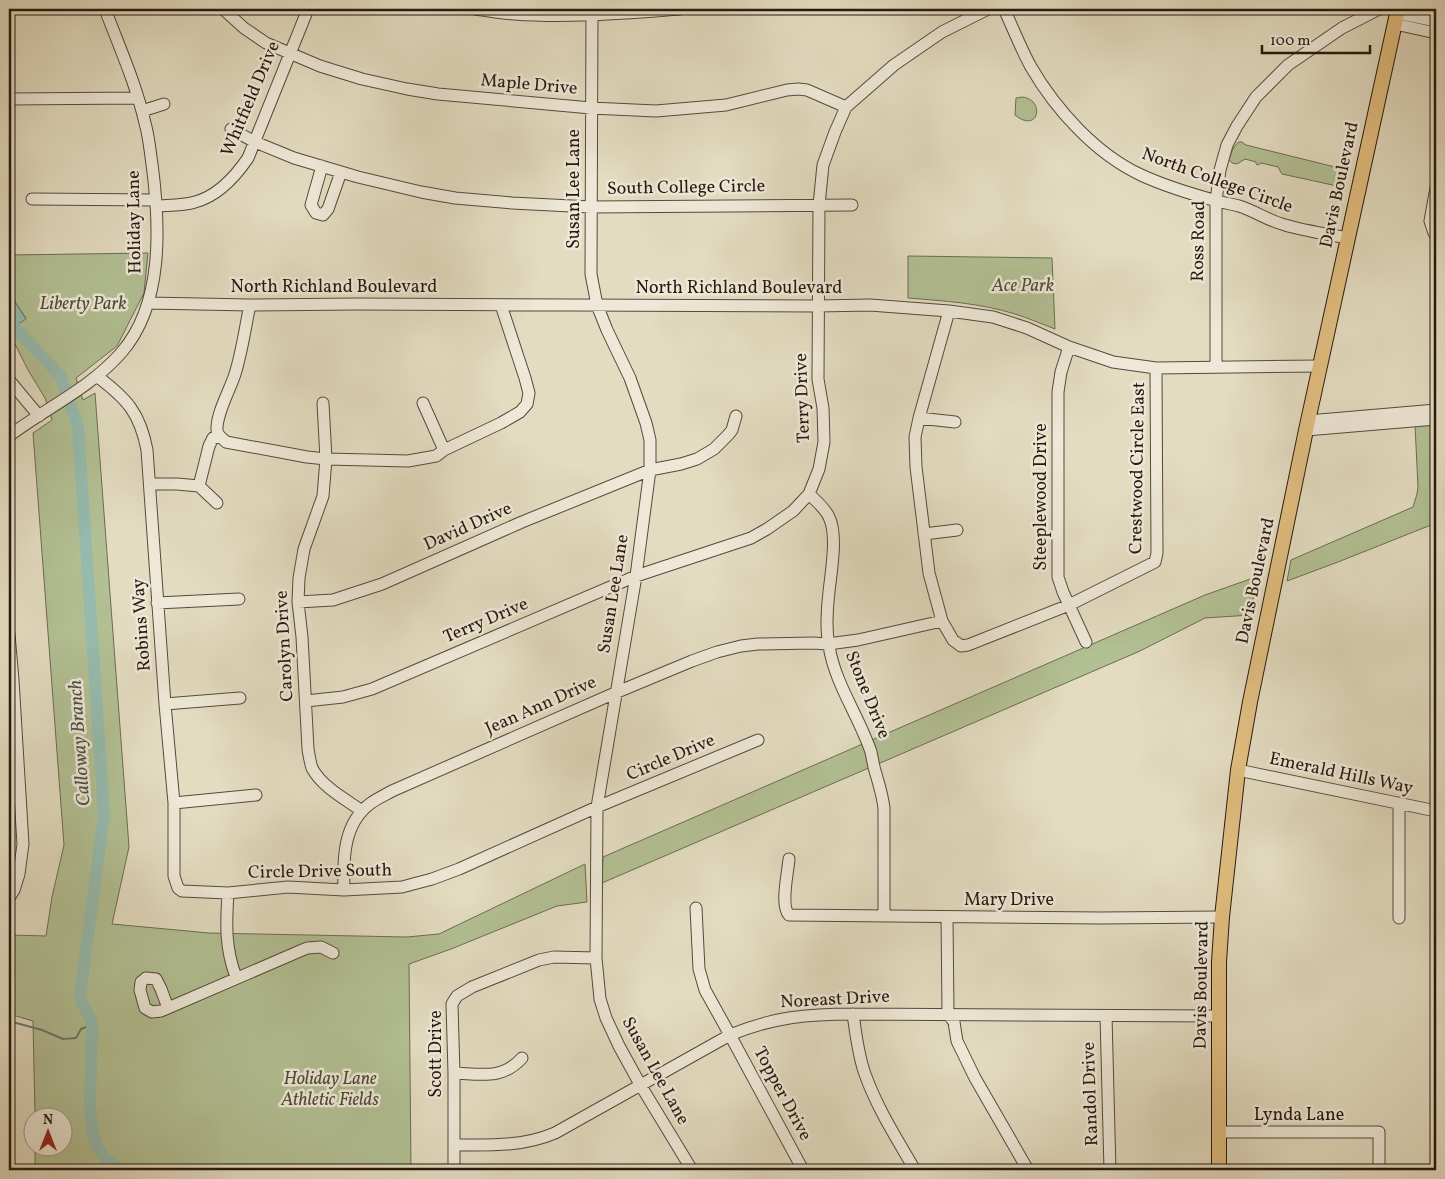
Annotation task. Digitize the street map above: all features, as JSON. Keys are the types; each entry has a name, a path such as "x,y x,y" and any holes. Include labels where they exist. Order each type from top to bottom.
{"main road":[{"name":"Davis Boulevard","path":"1219,1170 1219,962 1231,825 1238,770 1250,702 1307,425 1396,15"}],"street":[{"name":"Holiday Lane","path":"9,436 98,377 122,352 130,341 148,304 154,280 155,203 148,137 138,98 105,9"},
{"name":"Maple Drive","path":"223,9 244,28 266,43 290,54 362,79 406,89 438,94 656,112 726,105 798,89 806,90 846,107"},
{"name":"Whitfield Drive","path":"32,199 155,203 195,202 226,186 248,158 308,9"},
{"path":"475,9 511,14 539,15 680,9"},
{"name":"Terry Drive","path":"306,701 343,697 372,689 636,576 751,538 793,511 809,494 819,469 824,442 823,408 818,379 820,205 823,165 834,132 846,107 894,65 942,32 988,9"},
{"name":"North College Circle","path":"1004,9 1030,66 1048,95 1078,128 1103,151 1139,174 1159,182 1216,201 1240,206 1284,225 1348,238"},
{"name":"Ross Road","path":"1216,367 1216,201 1220,170 1227,145 1256,97 1288,65 1342,28 1379,9"},
{"name":"Susan Lee Lane","path":"592,12 591,274 597,305 630,378 650,440 650,470 636,576 597,807 596,958 600,999 606,1018 641,1086 692,1170"},
{"path":"1396,15 1436,21"},
{"path":"1396,15 1436,33"},
{"path":"9,99 138,98"},
{"path":"142,112 164,104"},
{"name":"South College Circle","path":"231,129 254,142 294,158 358,178 455,198 512,204 592,207 852,205"},
{"path":"322,166 312,205 316,213 323,215 328,209 341,172"},
{"path":"1435,233 1430,221 1436,188"},
{"name":"North Richland Boulevard","path":"148,304 870,305 949,311 993,317 1027,328 1069,347 1113,362 1156,368 1320,366"},
{"path":"250,305 236,372 218,418 217,434 220,437 226,442 307,457 408,461 436,456 444,450 502,423 520,412 527,404 529,393 501,305"},
{"path":"949,311 915,437 916,467 929,573 942,621 953,640 961,646 968,645 1069,605"},
{"name":"Steeplewood Drive","path":"1069,347 1061,372 1058,392 1058,577 1086,642"},
{"name":"Crestwood Circle East","path":"1069,605 1153,564 1156,559 1156,368"},
{"name":"Robins Way","path":"98,377 116,390 132,408 144,433 147,450 174,802 174,876 178,888"},
{"path":"9,380 44,414"},
{"name":"Carolyn Drive","path":"323,403 326,459 323,496 304,549 299,578 298,602 302,637 308,749 313,769 324,784 362,811"},
{"path":"423,403 444,450"},
{"path":"1307,425 1436,410"},
{"name":"David Drive","path":"298,602 333,600 382,584 522,522 650,470 697,459 714,448 728,435 732,430 736,416"},
{"path":"919,418 955,422"},
{"path":"1307,425 1436,419"},
{"path":"199,486 209,446 213,438 220,437"},
{"path":"150,484 199,486 217,503"},
{"name":"Stone Drive","path":"809,494 829,516 833,527 834,539 828,610 828,644 839,682 871,753 874,769 883,794 884,916"},
{"path":"924,534 957,530"},
{"path":"158,603 239,599"},
{"name":"Jean Ann Drive","path":"344,890 344,852 355,820 371,803 392,791 692,661 741,646 758,644 828,644 858,640 942,621"},
{"path":"9,634 23,844 19,874 14,890 10,895"},
{"path":"165,704 240,698"},
{"name":"Circle Drive","path":"597,807 758,740"},
{"name":"Emerald Hills Way","path":"1238,770 1436,811"},
{"path":"174,802 256,795"},
{"path":"9,802 21,801"},
{"path":"1399,918 1400,803"},
{"name":"Circle Drive South","path":"178,888 182,891 228,893 288,887 344,890 402,888 432,879 597,807"},
{"name":"Mary Drive","path":"789,859 785,903 786,912 789,915 796,916 1222,917"},
{"path":"228,893 226,929 228,955 236,977"},
{"name":"Topper Drive","path":"696,908 697,953 704,990 803,1170"},
{"path":"947,917 948,1014 954,1022 957,1041 975,1078 1028,1170"},
{"path":"168,1008 236,977 307,948 321,947 333,953"},
{"name":"Scott Drive","path":"454,1170 452,1004 457,996 472,987 539,960 554,957 596,958"},
{"name":"Noreast Drive","path":"454,1145 512,1145 540,1139 555,1133 641,1086 730,1035 750,1026 778,1019 822,1014 1218,1016"},
{"path":"853,1014 861,1058 868,1081 885,1118 915,1170"},
{"name":"Randol Drive","path":"1106,1016 1110,1170"},
{"path":"454,1073 484,1074 506,1071 522,1058"},
{"name":"Lynda Lane","path":"1219,1132 1379,1132 1379,1170"}],"green space":[{"path":"1023,97 1035,104 1037,109 1034,119 1029,121 1015,115 1016,98"},
{"path":"1239,142 1339,168 1344,173 1344,177 1341,178 1341,183 1338,183 1337,186 1282,174 1278,167 1261,163 1258,165 1256,162 1245,159 1237,164 1232,163 1229,160"},
{"path":"148,253 144,293 117,346 76,378 83,400 95,393 129,847 112,924 209,933 407,937 439,934 585,864 587,902 557,906 409,964 411,1170 22,1170 35,1166 35,1156 72,1156 72,1106 35,1106 33,1021 9,1014 9,935 46,936 52,897 64,845 33,433 52,420 45,398 15,344 9,342 9,330 26,318 9,293 9,255"},
{"name":"Ace Park","path":"908,256 1052,258 1055,329 989,307 908,298"},
{"path":"1436,424 1436,523 1287,581 1291,560 1413,507 1418,487 1415,425"},
{"path":"1256,577 1251,615 1205,618 1140,651 602,883 603,857 1205,595"}],"water":[{"path":"9,293 26,319 9,330"}],"waterway":[{"name":"Calloway Branch","path":"9,321 61,377 78,427 104,815 80,996 92,1024 90,1106 93,1134 97,1147 105,1158 121,1170"},
{"path":"9,1021 42,1030 63,1039 76,1038 81,1029 86,1027 92,1030"}],"park label":[{"name":"Liberty Park","path":"83,304"},
{"name":"Holiday Lane Athletic Fields","path":"330,1089"}]}
